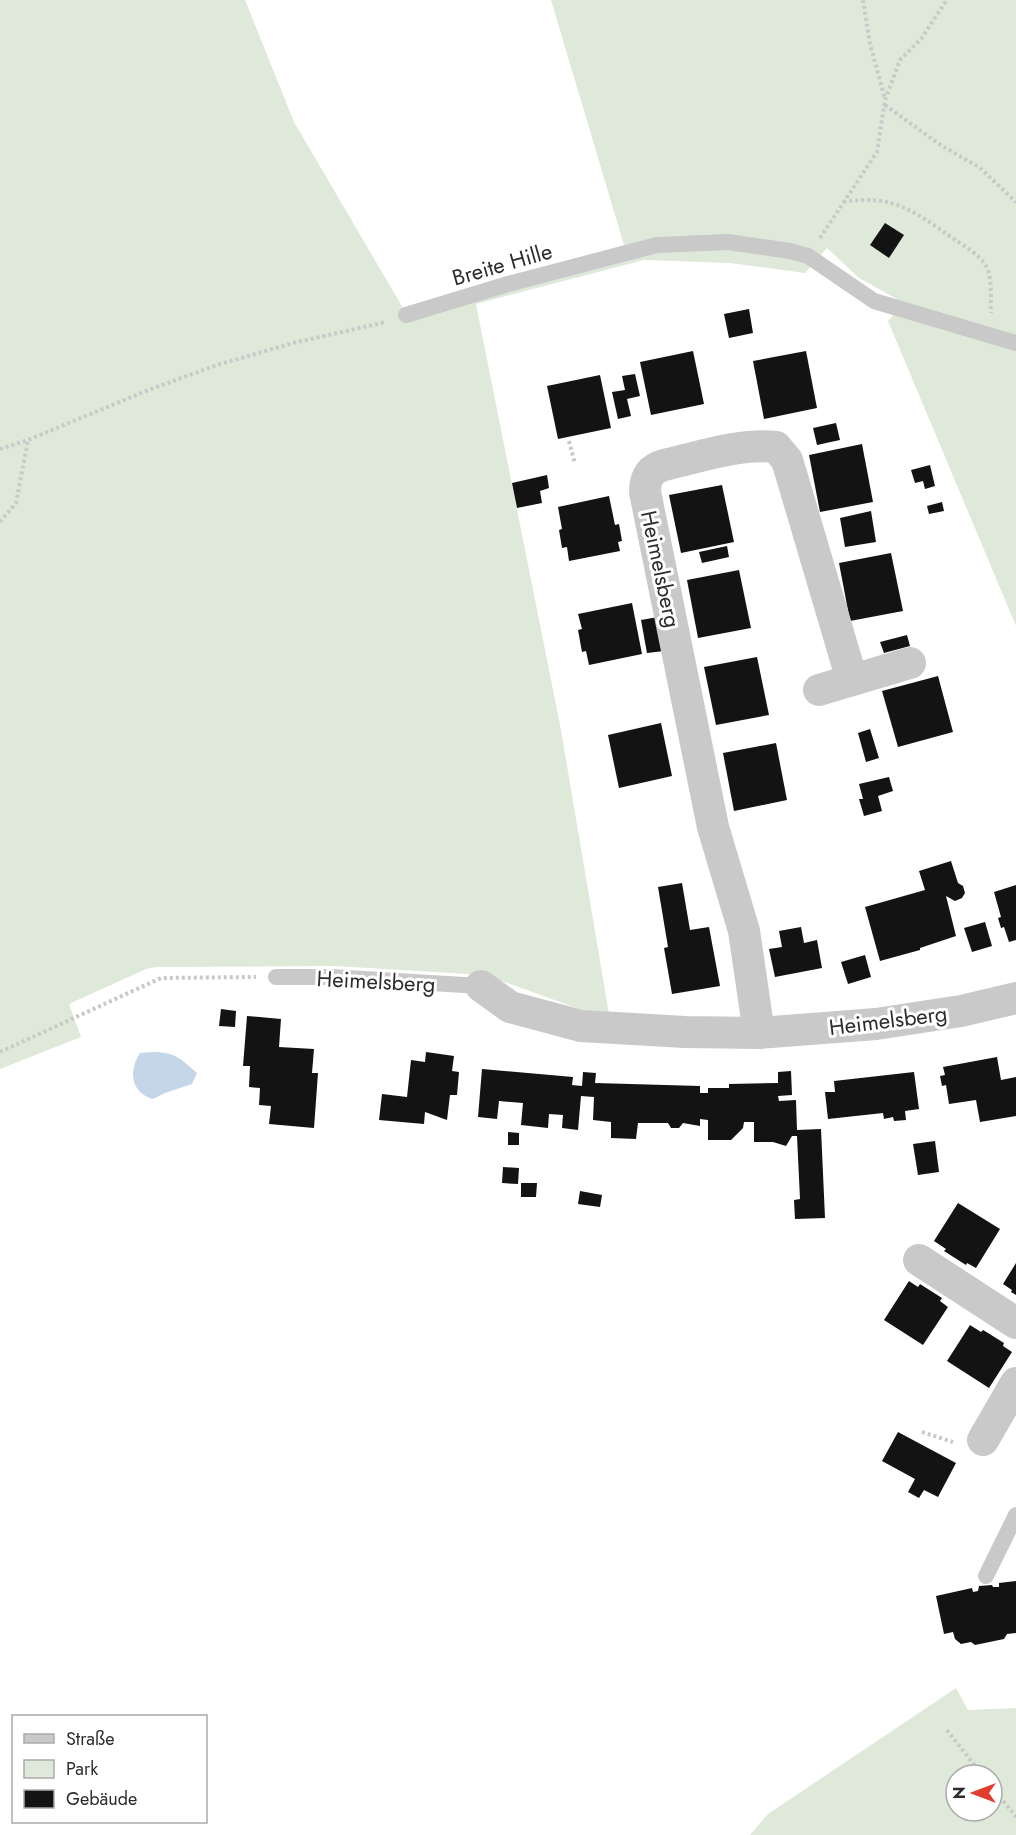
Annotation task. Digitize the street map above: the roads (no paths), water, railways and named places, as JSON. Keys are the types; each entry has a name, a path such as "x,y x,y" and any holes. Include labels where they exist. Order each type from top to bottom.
{"street":[{"name":"Heimelsberg","path":"759,1033 744,931 713,827 645,492 647,478 654,469 759,445 776,447 787,460 852,680"},
{"path":"819,690 910,663"},
{"name":"Heimelsberg","path":"481,986 510,1007 581,1026 685,1032 759,1033 876,1024 961,1011 1016,998"},
{"path":"918,1260 1016,1323"},
{"path":"983,1440 1016,1383"}],"lane":[{"name":"Breite Hille","path":"406,315 507,284 657,245 728,242 790,251 808,256 874,301 1016,343"},
{"name":"Heimelsberg","path":"276,977 331,977 481,986"},
{"path":"986,1576 1016,1515"}],"water":[{"path":"140,1053 172,1055 186,1063 197,1073 192,1084 153,1099 140,1092 136,1087 133,1074 136,1060"}]}
